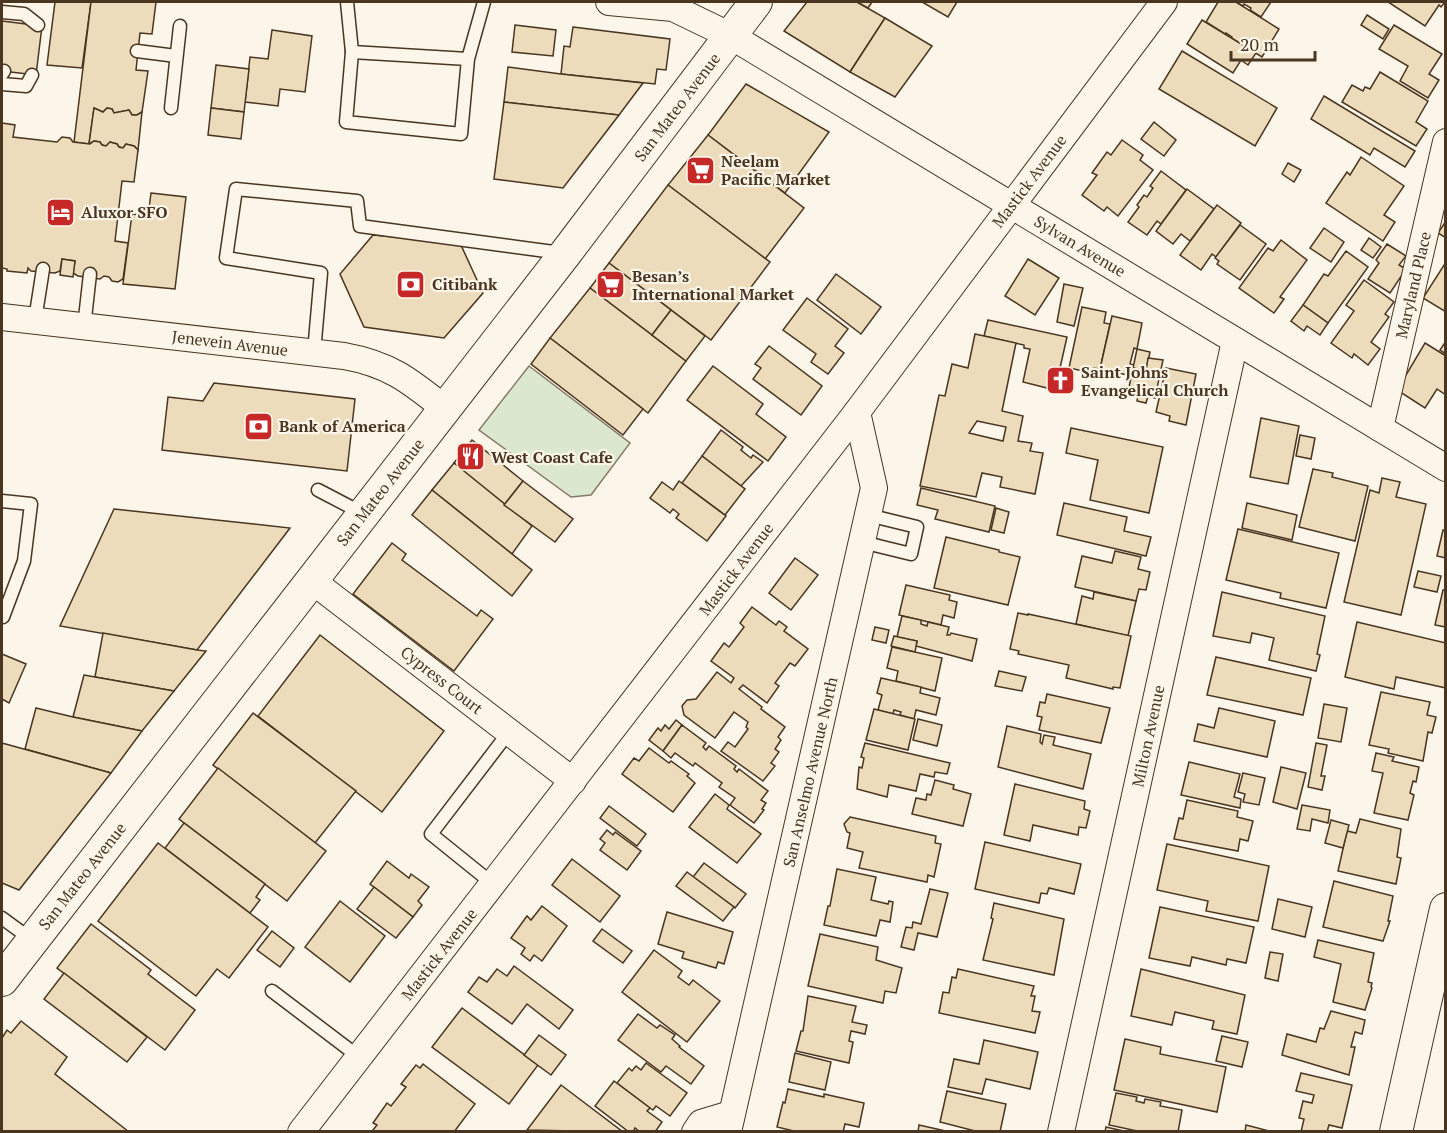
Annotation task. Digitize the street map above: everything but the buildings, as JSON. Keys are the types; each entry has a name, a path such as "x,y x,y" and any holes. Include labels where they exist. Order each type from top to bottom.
{"street":[{"name":"Sylvan Avenue","path":"609,2 673,5 731,36 1446,468"},
{"name":"San Mateo Avenue","path":"2,980 565,254 756,2"},
{"name":"Mastick Avenue","path":"301,1131 857,412 1164,2"},
{"name":"Maryland Place","path":"1380,428 1442,179 1446,142"},
{"name":"Jenevein Avenue","path":"2,316 368,360 393,370 444,408"},
{"name":"Milton Avenue","path":"1061,1131 1235,340"},
{"name":"San Anselmo Avenue North","path":"729,1123 874,488 857,412"},
{"name":"Cypress Court","path":"311,580 573,781"},
{"path":"1396,1131 1431,997 1446,909"},
{"path":"695,1131 701,1124 729,1123"}],"lane":[{"path":"347,2 352,52 346,122 461,134 468,59 484,2"},
{"path":"4,16 24,14 38,25"},
{"path":"171,108 180,26"},
{"path":"137,51 176,56"},
{"path":"352,52 468,59"},
{"path":"2,76 26,86 32,75"},
{"path":"314,352 321,273 226,258 236,189 357,201 360,226 565,254"},
{"path":"35,320 43,268"},
{"path":"84,327 90,274"},
{"path":"318,490 363,513"},
{"path":"2,501 31,504 24,561 2,616"},
{"path":"862,542 911,554 917,527 868,515"},
{"path":"493,884 431,834 509,732"},
{"path":"2,918 33,940"},
{"path":"272,991 359,1057"}],"green space":[{"path":"529,366 630,443 591,495 571,497 479,430"}],"place":[{"name":"Neelam Pacific Market","path":"700,170"},
{"name":"Aluxor SFO","path":"60,212"},
{"name":"Citibank","path":"411,284"},
{"name":"Besan’s International Market","path":"611,285"},
{"name":"Saint Johns Evangelical Church","path":"1060,381"},
{"name":"Bank of America","path":"258,426"},
{"name":"West Coast Cafe","path":"470,457"}]}
